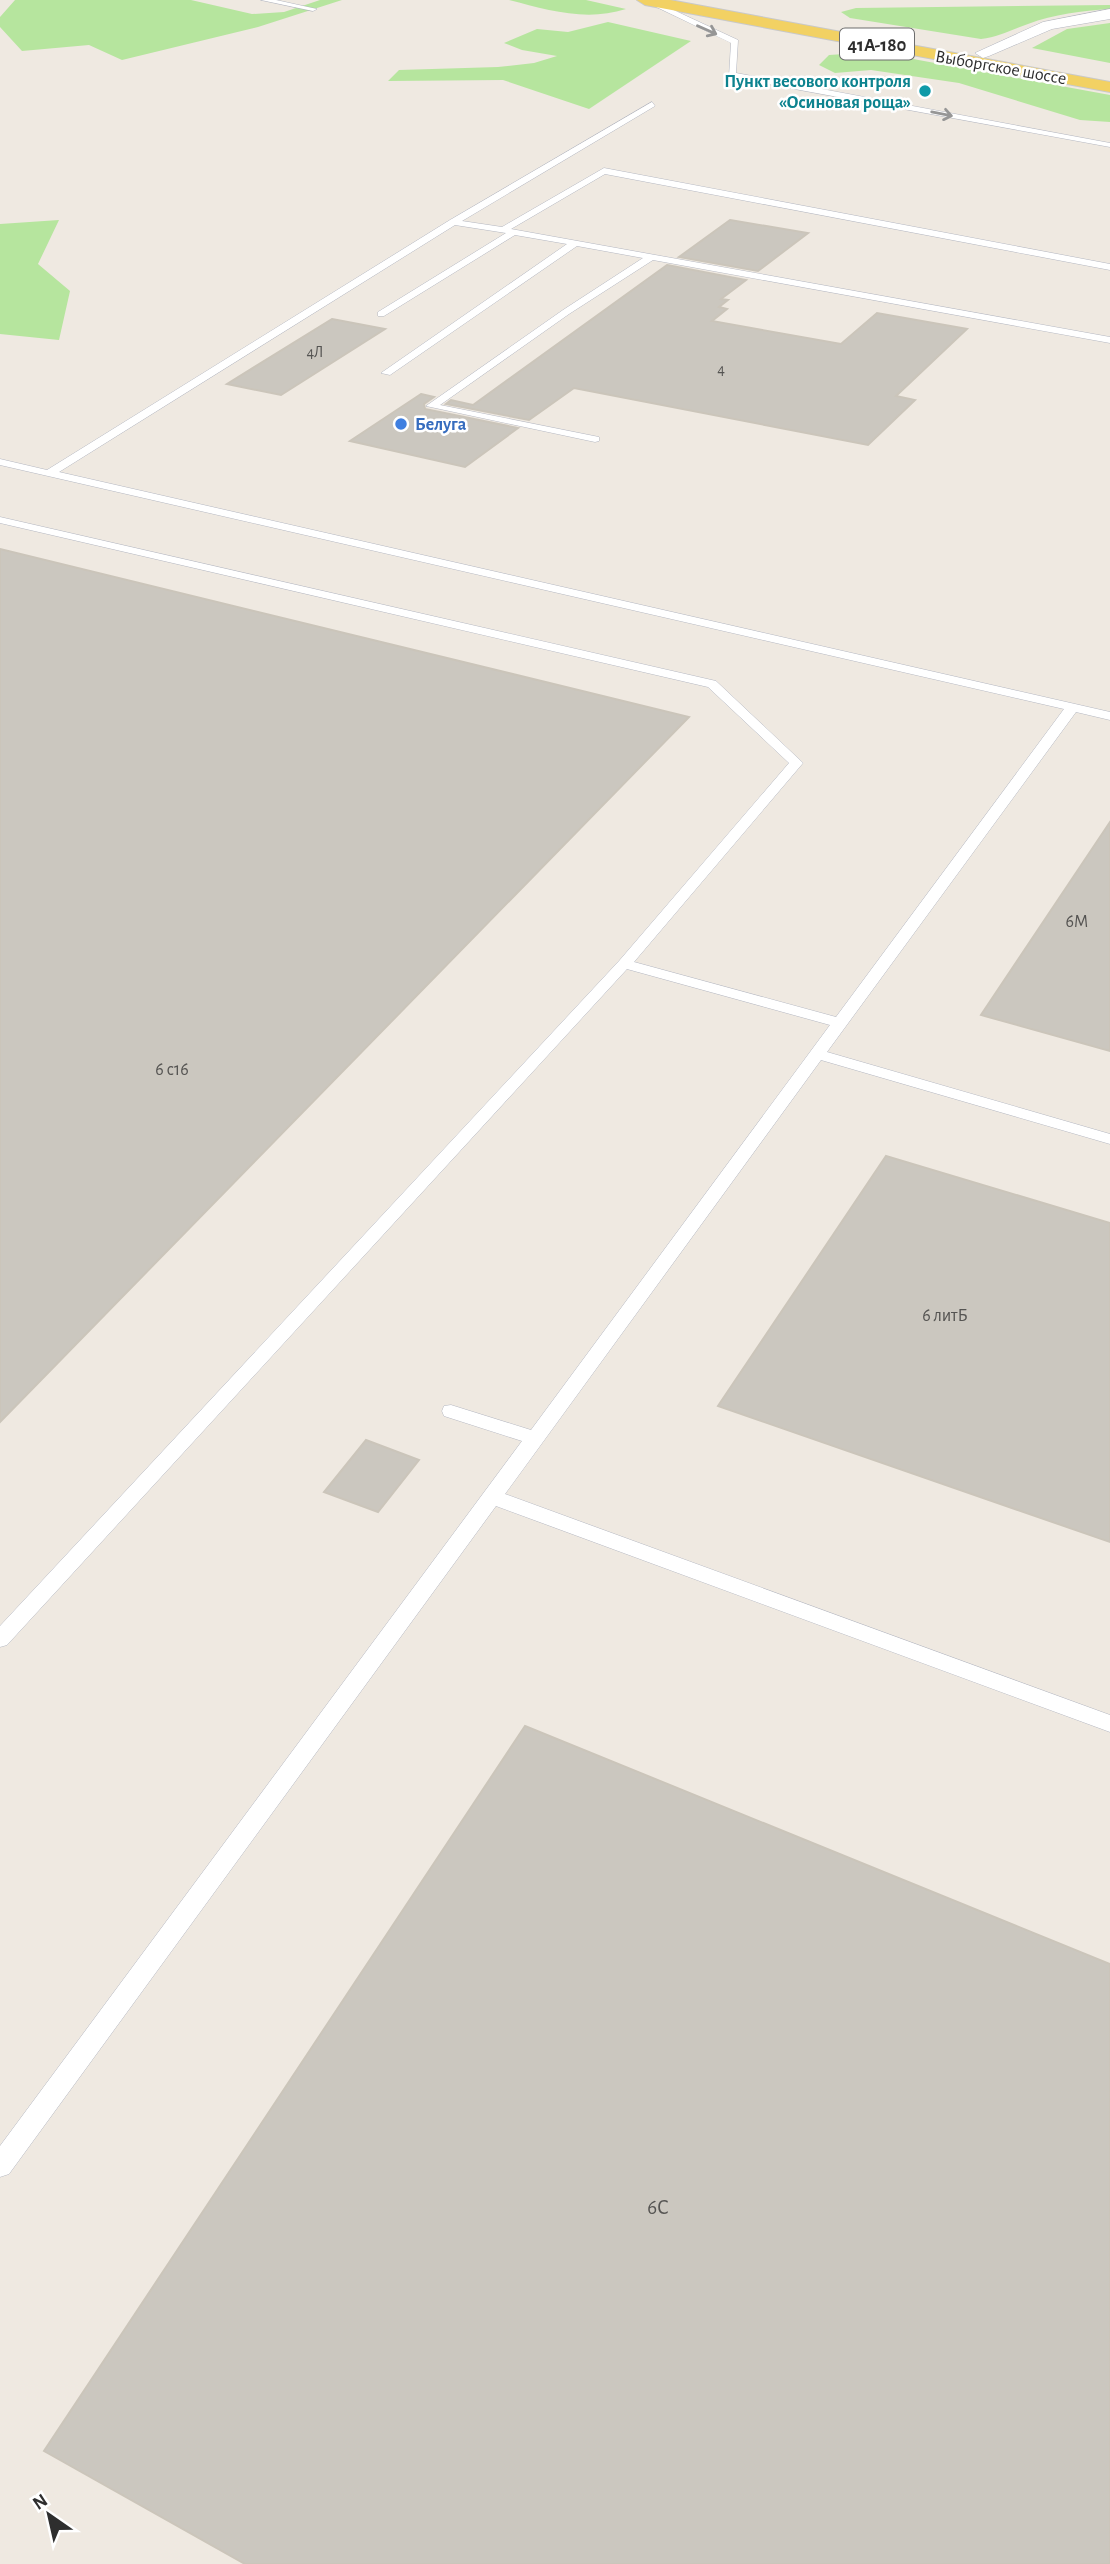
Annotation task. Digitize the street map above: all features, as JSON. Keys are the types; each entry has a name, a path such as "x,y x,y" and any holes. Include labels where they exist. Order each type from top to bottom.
{"main road":[{"name":"Выборгское шоссе","path":"645,0 1110,87"},
{"name":"Выборгское шоссе","path":"693,0 1110,76"}],"street":[{"path":"983,53 1048,25 1110,14"}],"lane":[{"path":"265,0 313,9"},
{"path":"645,0 735,42 732,75 1110,145"},
{"path":"48,474 453,222 652,104"},
{"path":"503,230 604,172 1110,267"},
{"path":"453,222 1110,340"},
{"path":"382,314 514,232"},
{"path":"386,373 575,243"},
{"path":"595,439 431,406 653,256"},
{"path":"0,462 1110,716"},
{"path":"0,520 712,684 796,762 624,964 0,1639"},
{"path":"0,2166 1072,708"},
{"path":"624,964 840,1023"},
{"path":"817,1054 1110,1139"},
{"path":"451,1411 534,1438"},
{"path":"492,1497 1110,1724"}],"green space":[{"path":"15,0 191,0 252,14 284,12 320,0 342,0 258,27 122,60 89,45 22,51 0,27 0,17"},
{"path":"509,0 586,0 626,9 582,15"},
{"path":"1110,5 1110,9 1048,18 981,39 850,18 841,12 856,8"},
{"path":"608,22 691,41 589,109 503,80 388,81 399,70 498,67 534,63 557,56 522,50 504,43 537,29 568,32"},
{"path":"1110,23 1110,63 1032,48 1067,29"},
{"path":"875,52 1110,95 1110,122 1080,120 959,83 871,70 835,73 819,65 829,55"},
{"path":"59,220 38,264 70,291 59,340 0,334 0,224"}],"building":[{"path":"730,220 808,233 758,271 679,257"},
{"path":"667,265 746,280 721,299 728,300 719,307 727,309 712,321 841,344 877,313 967,329 896,396 915,400 868,445 574,388 529,420 446,404 451,400 473,405"},
{"path":"332,319 385,329 281,395 227,384"},
{"path":"421,394 434,397 424,404 425,409 518,428 465,467 350,441"},
{"path":"0,549 689,717 0,1422"},
{"path":"1110,822 1110,1051 981,1015"},
{"path":"886,1156 1110,1223 1110,1542 718,1406"},
{"path":"366,1440 419,1460 378,1512 324,1492"},
{"path":"525,1726 1110,1964 1110,2564 245,2564 44,2451"}],"place":[{"name":"Пункт весового контроля «Осиновая роща»","path":"925,91"},
{"name":"Белуга","path":"401,424"}]}
